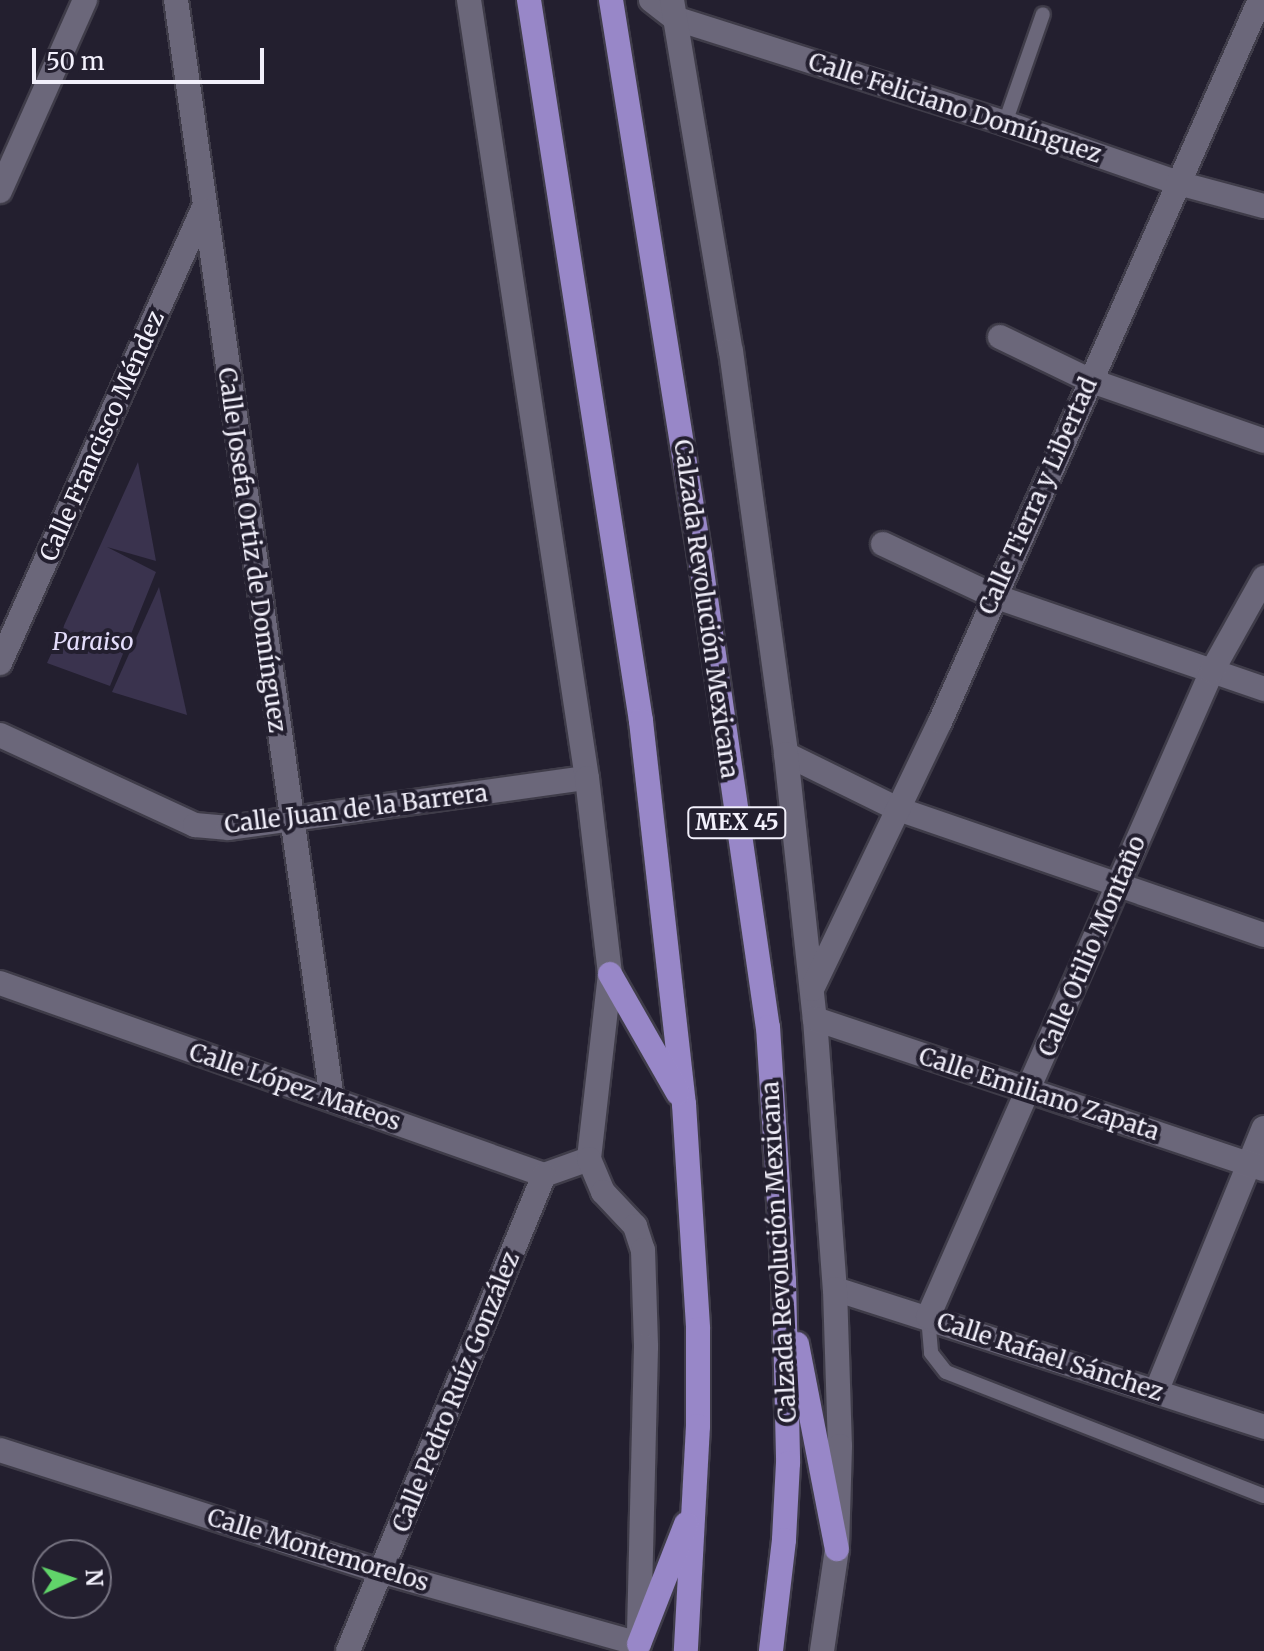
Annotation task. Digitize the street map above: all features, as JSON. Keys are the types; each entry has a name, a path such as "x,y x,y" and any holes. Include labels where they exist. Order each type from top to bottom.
{"main road":[{"name":"MEX 45","path":"529,0 641,721 684,1104 698,1329 695,1503 686,1651"},
{"name":"Calzada Revolución Mexicana","path":"611,0 700,557 768,1027 784,1280 788,1463 784,1540 771,1651"},
{"path":"610,974 684,1104"},
{"path":"784,1280 837,1549"},
{"path":"638,1648 695,1503"}],"street":[{"path":"0,191 85,0"},
{"name":"Calle Josefa Ortiz de Domínguez","path":"176,0 203,210 332,1099"},
{"path":"469,0 587,778 610,974 589,1159 603,1192 635,1226 643,1250 646,1347 638,1648"},
{"name":"Calle Feliciano Domínguez","path":"651,0 1178,183 1264,206"},
{"name":"Calle Tierra y Libertad","path":"812,990 898,809 1260,0"},
{"path":"673,9 731,351 786,754 815,1019 835,1289 840,1446 837,1549 822,1651"},
{"name":"Calle Francisco Méndez","path":"0,663 203,210"},
{"path":"1000,337 1089,380 1264,441"},
{"path":"883,544 994,596 1264,689"},
{"name":"Calle Otilio Montaño","path":"928,1317 1030,1092 1212,671 1264,578"},
{"name":"Calle Juan de la Barrera","path":"0,735 195,825 229,828 587,778"},
{"path":"786,754 898,809 1264,935"},
{"name":"Calle López Mateos","path":"0,983 544,1175"},
{"name":"Calle Emiliano Zapata","path":"815,1019 1256,1166"},
{"path":"1156,1392 1256,1166 1264,1128"},
{"path":"544,1175 589,1159"},
{"name":"Calle Pedro Ruíz González","path":"348,1651 544,1175"},
{"name":"Calle Rafael Sánchez","path":"835,1289 1264,1427"},
{"name":"Calle Montemorelos","path":"0,1450 383,1572 638,1648"}],"lane":[{"path":"1005,123 1043,14"},
{"path":"928,1317 931,1353 946,1372 1264,1496"}],"green space":[{"name":"Paraiso","path":"138,462 156,561 107,547 156,572 110,686 47,663"},
{"path":"159,587 187,715 112,692"}]}
